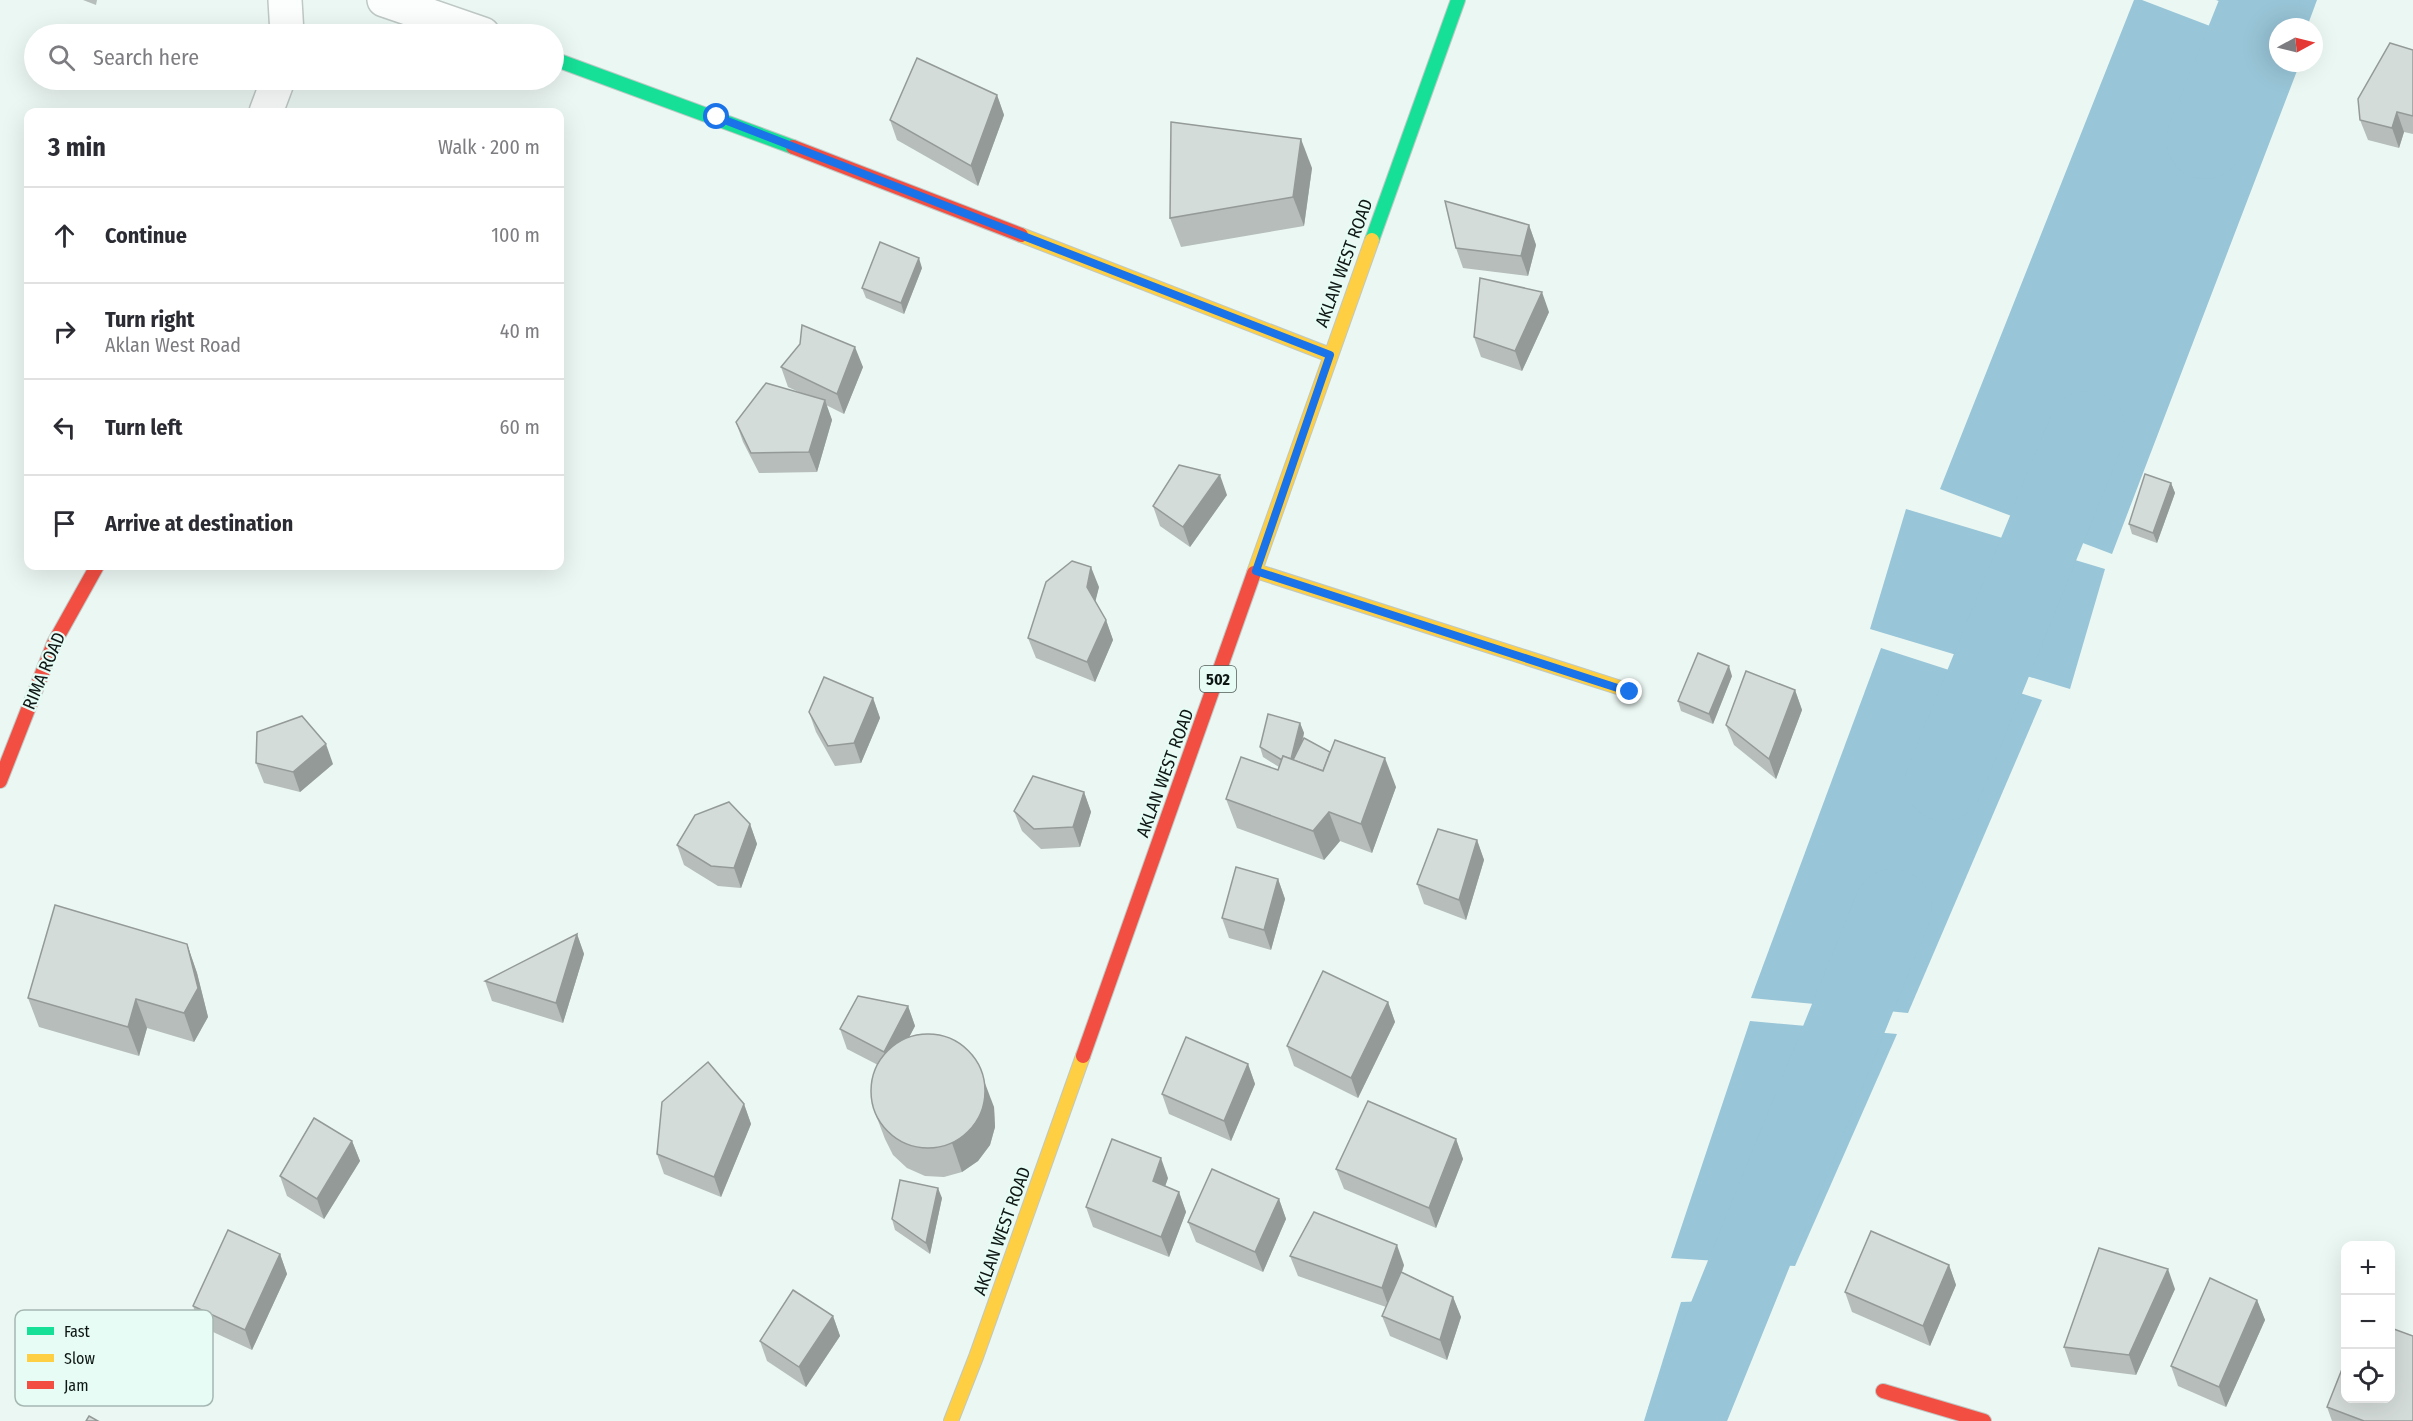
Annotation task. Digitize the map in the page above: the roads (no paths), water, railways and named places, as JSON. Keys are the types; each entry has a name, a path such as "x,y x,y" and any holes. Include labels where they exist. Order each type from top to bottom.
{"street":[{"path":"285,0 286,24"},
{"path":"384,0 454,24"},
{"name":"AKLAN WEST ROAD","path":"951,1421 984,1335 1256,571 1330,355 1458,0"},
{"path":"564,63 717,117 1330,355"},
{"path":"268,108 274,90"},
{"name":"RIMA ROAD","path":"0,782 54,643 95,570"},
{"path":"1256,571 1630,692"},
{"path":"1884,1391 1984,1421"}],"water":[{"path":"2134,0 2142,0 2269,49 2269,72 2297,72 2112,554 1940,489"},
{"path":"2216,0 2317,0 2310,18 2269,18"},
{"path":"1906,509 2105,569 2070,689 1870,629"},
{"path":"1881,648 2042,700 1908,1013 1751,998"},
{"path":"1750,1021 1897,1034 1795,1266 1671,1258"},
{"path":"1765,1299 1742,1359 1713,1421 1644,1421 1681,1302"}],"waterway":[{"path":"2205,140 2261,0"},
{"path":"1944,782 2087,430"},
{"path":"1685,1421 1893,908"}]}
